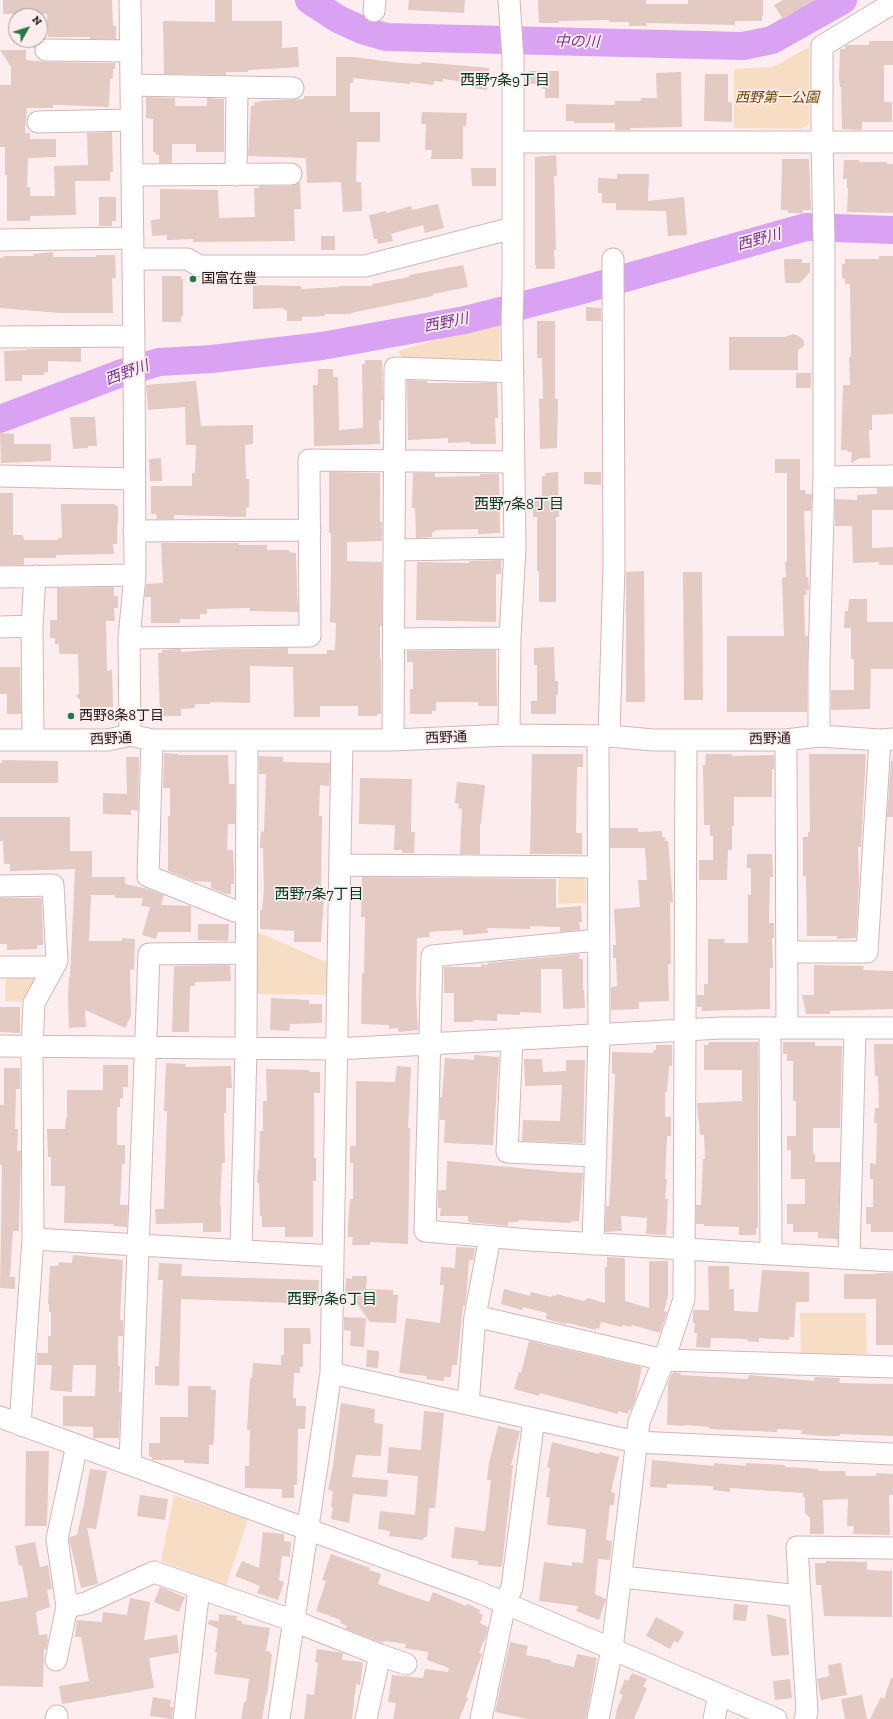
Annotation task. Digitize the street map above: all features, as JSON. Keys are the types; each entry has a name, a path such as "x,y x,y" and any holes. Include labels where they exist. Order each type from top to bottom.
{"street":[{"path":"130,0 134,342 134,575 129,638 130,735"},
{"path":"508,0 513,59 512,323 515,548 510,638 510,735"},
{"path":"820,736 819,662 824,477 824,216 822,46 893,3"},
{"path":"46,50 131,51"},
{"path":"131,86 293,88"},
{"path":"236,175 237,88"},
{"path":"38,122 131,120"},
{"path":"513,142 893,142"},
{"path":"132,174 291,174"},
{"path":"133,259 187,259 200,266 365,266 513,228"},
{"path":"0,240 133,238"},
{"path":"593,1244 599,1035 598,867 603,736 614,566 613,259"},
{"path":"0,337 134,342"},
{"path":"393,740 395,368 513,372"},
{"path":"129,638 310,636 309,460 514,462"},
{"path":"0,476 134,479"},
{"path":"824,477 893,476"},
{"path":"134,531 310,530"},
{"path":"394,550 515,548"},
{"path":"0,577 134,575"},
{"path":"33,740 32,626 35,576"},
{"path":"0,627 32,626"},
{"path":"394,639 510,638"},
{"name":"西野通","path":"0,740 108,740 130,735 152,740 393,740 510,735 603,736 653,740 786,740 820,736 886,740"},
{"path":"152,740 148,876 235,911 246,913"},
{"path":"241,1251 246,1048 245,953 247,740"},
{"path":"279,1719 331,1373 342,740"},
{"path":"598,1719 612,1649 622,1577 639,1422 664,1360 684,1299 686,740"},
{"path":"771,1253 778,1028 787,952 786,740"},
{"path":"787,952 867,952 886,740"},
{"path":"340,865 598,867"},
{"path":"0,886 53,885 57,960 34,1003 32,1047 33,1239 20,1425"},
{"path":"598,940 432,956 425,1231 593,1244 893,1261"},
{"path":"130,1464 149,954 245,953"},
{"path":"0,967 54,967"},
{"path":"0,1046 336,1049 722,1028 893,1028"},
{"path":"849,1258 855,1028"},
{"path":"512,1039 507,1152 596,1156"},
{"path":"468,1404 475,1316 490,1237"},
{"path":"33,1239 333,1256"},
{"path":"475,1316 664,1360 893,1367"},
{"path":"331,1373 636,1442 893,1454"},
{"path":"0,1418 474,1590 776,1719"},
{"path":"481,1719 505,1604 512,1587 534,1419"},
{"path":"56,1660 67,1607 57,1539 77,1445"},
{"path":"805,1719 807,1712 797,1547 893,1548"},
{"path":"67,1607 86,1603 154,1572 294,1621 406,1664"},
{"path":"622,1577 800,1596"},
{"path":"184,1719 199,1588"},
{"path":"366,1719 380,1655"},
{"path":"714,1719 718,1695"}],"green space":[{"name":"西野第一公園","path":"809,47 809,124 801,129 734,128 734,69 773,67"},
{"path":"500,321 499,362 405,363 398,351"},
{"path":"559,876 581,876 586,880 586,903 558,904"},
{"path":"257,932 328,963 326,995 256,994"},
{"path":"32,976 35,979 21,1002 5,1001 6,979"},
{"path":"800,1313 866,1313 867,1354 801,1354"},
{"path":"174,1495 248,1519 226,1586 161,1561"}],"building":[{"path":"3,0 112,0 113,26 116,26 116,39 90,39 90,37 48,37 48,8 8,8 8,14 3,14"},
{"path":"215,0 232,0 232,21 282,21 282,48 298,47 299,67 248,70 248,72 226,72 226,75 164,74 163,21 215,22"},
{"path":"409,0 465,0 464,13 408,10"},
{"path":"538,0 646,0 646,4 688,4 688,0 763,0 763,16 762,21 735,21 735,25 646,23 647,26 629,26 629,22 609,22 609,20 539,23"},
{"path":"783,0 815,0 783,19 774,5"},
{"path":"869,41 893,41 893,65 884,65 884,102 892,102 892,122 862,122 862,130 842,129 841,87 839,78 840,49 845,49 845,46 847,45 869,45"},
{"path":"0,50 26,50 26,60 46,62 115,63 113,78 110,79 109,107 53,105 53,108 27,108 25,133 30,133 30,139 56,139 56,157 28,158 27,187 30,187 30,196 55,196 54,166 88,165 87,133 112,132 113,172 110,172 110,181 75,181 76,215 30,216 30,221 7,221 7,175 5,175 5,147 0,147 0,85 11,85 11,67"},
{"path":"336,57 353,57 401,63 421,64 421,62 489,68 487,90 472,88 473,83 443,79 443,82 434,81 433,85 353,78 353,83 350,83 350,112 380,112 380,142 357,142 356,182 361,182 362,211 343,212 341,182 307,183 306,158 248,156 251,106 254,106 255,102 260,101 304,99 304,96 336,96"},
{"path":"529,71 559,71 559,98 545,98 545,89 543,89 543,84 529,84"},
{"path":"681,72 682,127 630,128 630,130 615,130 615,123 574,123 574,121 566,121 566,104 615,105 615,101 641,101 641,98 657,98 656,73"},
{"path":"705,74 728,74 728,102 732,102 732,122 704,121"},
{"path":"146,97 175,98 175,106 207,106 207,98 224,99 224,152 196,152 196,144 172,144 172,163 159,163 159,155 156,155 156,152 153,152 153,119 146,118"},
{"path":"422,112 467,113 466,126 463,126 463,159 431,159 432,150 425,150 426,124 421,124"},
{"path":"556,155 557,176 554,176 556,250 554,250 555,269 536,269 535,157"},
{"path":"782,159 809,159 811,210 803,210 803,213 788,213 788,210 781,210"},
{"path":"844,160 859,160 859,162 887,162 887,164 893,164 893,213 847,212 848,189 847,179 843,179"},
{"path":"471,168 496,168 496,186 472,186"},
{"path":"617,174 649,174 648,201 684,197 687,235 668,236 666,211 616,210 616,203 602,203 602,193 598,193 598,178 617,179"},
{"path":"300,182 301,209 294,209 295,241 193,242 193,239 167,240 167,235 152,236 151,220 160,219 160,189 218,190 219,218 255,217 254,188 259,188 259,186 291,186"},
{"path":"99,197 116,197 116,221 112,221 112,226 99,226"},
{"path":"438,204 444,228 425,233 423,225 391,234 393,241 378,244 377,239 374,239 369,215 386,211 387,213 411,206 412,210"},
{"path":"321,236 335,236 335,250 321,250"},
{"path":"53,252 53,257 96,257 96,255 115,255 116,278 112,278 113,313 60,313 0,308 0,258 4,258 3,256 34,256 33,254"},
{"path":"879,256 893,256 893,414 872,415 872,430 869,430 870,458 860,458 851,463 852,452 841,450 843,385 850,385 849,357 851,357 850,284 845,284 845,279 842,278 842,264 845,264 845,259 879,259"},
{"path":"784,259 802,259 802,263 810,263 810,272 800,283 785,283"},
{"path":"463,265 468,287 351,314 325,314 325,316 302,317 302,321 287,321 287,310 284,310 284,308 253,309 253,285 301,286 301,289 339,286 372,286 372,284 409,277 409,275"},
{"path":"162,276 181,276 181,279 183,279 183,316 181,316 181,322 162,322"},
{"path":"586,307 601,308 601,321 586,321"},
{"path":"537,321 555,321 555,399 558,399 557,448 540,449 539,399 543,399 542,358 537,358"},
{"path":"793,334 799,336 804,341 804,346 798,350 798,370 729,370 729,337 785,337"},
{"path":"81,348 81,362 48,361 48,372 44,372 44,375 22,375 22,381 5,381 4,351"},
{"path":"365,360 382,360 383,400 381,400 381,420 379,420 380,444 314,446 313,385 318,385 318,369 333,369 333,377 338,377 339,430 363,428 362,364 365,364"},
{"path":"796,373 811,373 811,388 796,388"},
{"path":"407,380 427,381 427,383 497,383 498,418 495,418 496,444 470,444 470,442 448,443 448,438 408,440"},
{"path":"196,381 201,426 253,425 253,444 245,445 246,479 249,479 249,507 246,508 246,517 174,515 174,519 157,519 156,514 151,514 151,486 192,486 192,473 195,473 196,445 186,445 185,407 148,410 146,385"},
{"path":"70,417 95,417 97,446 73,449"},
{"path":"0,433 14,434 14,444 51,444 51,461 1,463"},
{"path":"161,458 162,481 150,481 149,459"},
{"path":"775,459 800,459 800,490 805,490 806,494 812,494 811,511 804,511 806,577 808,577 809,590 806,590 807,595 804,595 805,636 808,636 807,712 727,712 727,636 784,636 782,578 786,577 785,562 787,562 787,473 775,473"},
{"path":"329,472 380,473 380,522 382,522 382,541 347,542 347,561 382,562 382,626 380,626 381,714 377,714 377,716 358,716 358,706 320,706 320,717 294,717 293,667 250,666 250,703 210,702 210,704 195,704 195,708 181,709 181,716 160,716 158,653 162,653 162,650 181,649 181,652 223,649 288,648 288,654 327,654 327,650 335,650 336,623 330,622 331,533 329,533"},
{"path":"558,472 559,517 556,517 556,602 539,602 539,571 537,571 537,517 533,517 533,498 542,498 542,476 546,476 545,473"},
{"path":"584,472 601,472 601,485 584,484"},
{"path":"413,473 435,473 435,477 499,474 500,533 478,534 478,529 435,530 435,532 432,532 432,537 416,538 415,508 412,508"},
{"path":"877,488 893,488 893,510 872,510 872,548 893,547 893,565 879,565 879,562 853,563 852,526 835,526 835,499 857,500 857,495 877,494"},
{"path":"0,493 13,493 13,535 23,535 24,540 58,540 58,538 62,538 61,504 115,504 115,506 118,506 118,524 117,544 113,544 114,554 56,555 56,558 24,558 24,565 0,565"},
{"path":"161,543 239,543 239,545 267,545 267,550 289,550 289,552 296,553 298,612 250,611 250,608 207,609 207,614 200,614 200,619 180,619 180,623 151,623 151,597 145,597 146,584 163,583"},
{"path":"501,560 501,574 496,574 496,622 416,620 417,562 469,563 469,561"},
{"path":"644,571 645,702 626,702 626,572"},
{"path":"683,572 702,572 703,700 684,700"},
{"path":"114,587 114,596 118,596 118,608 114,608 115,621 106,621 107,671 112,670 113,707 95,707 91,712 86,707 80,708 80,700 76,696 79,693 78,654 59,654 59,644 55,644 55,638 50,638 50,620 57,620 57,588"},
{"path":"849,599 867,599 867,622 893,622 893,669 871,669 870,709 831,710 831,690 854,690 854,659 851,659 851,628 844,628 845,611 848,611"},
{"path":"554,647 555,681 558,681 556,714 531,714 531,701 537,701 537,665 534,665 534,648"},
{"path":"496,650 497,706 478,706 478,702 436,702 436,711 432,711 432,714 410,714 410,689 413,689 413,662 407,662 407,651"},
{"path":"0,667 20,667 21,714 7,714 7,694 0,694"},
{"path":"164,753 178,755 228,755 229,784 235,784 235,824 228,824 227,850 233,850 234,884 231,884 231,894 226,894 211,888 211,882 193,881 168,871 168,816 170,816 170,788 163,788"},
{"path":"532,754 583,754 583,767 577,767 576,833 582,833 582,854 530,854"},
{"path":"706,754 732,754 732,756 774,755 774,769 772,769 772,797 734,797 732,850 728,850 727,880 699,880 699,860 713,860 713,836 710,836 710,825 704,825 703,765 705,765"},
{"path":"809,754 866,754 861,847 858,847 859,885 856,938 837,939 837,936 807,936 806,876 803,876 803,837 808,837 808,832 810,832"},
{"path":"259,756 283,757 283,762 330,763 329,786 320,785 319,816 322,816 321,896 324,896 321,942 294,942 294,931 260,929 260,910 262,910 264,889 263,848 260,848 261,831 264,832 266,774 259,774"},
{"path":"126,757 139,757 138,811 131,810 131,815 103,814 103,793 127,794"},
{"path":"2,760 58,761 58,783 0,783 0,763 2,763"},
{"path":"891,761 893,761 893,817 887,817"},
{"path":"360,778 412,779 411,832 415,832 414,853 402,853 402,850 394,850 395,825 359,824"},
{"path":"457,782 485,785 480,824 480,854 460,854 462,809 458,808 459,804 455,803"},
{"path":"0,817 70,817 70,851 92,851 92,877 125,877 125,884 148,889 164,895 161,905 191,906 191,932 158,932 156,939 142,935 150,907 141,906 143,898 115,898 115,895 91,895 89,941 122,941 122,938 135,939 134,970 130,969 131,1016 125,1028 85,1010 86,1027 69,1028 68,998 75,869 10,871 10,864 4,864 3,841 0,841"},
{"path":"610,828 638,828 638,832 662,831 662,837 665,837 665,841 668,841 673,902 670,902 671,964 668,964 669,1001 639,1002 639,1009 611,1010 611,987 617,986 616,958 613,958 613,945 616,945 614,909 640,907 638,880 647,880 645,848 610,848"},
{"path":"747,854 772,854 773,877 770,877 769,923 774,923 774,938 772,938 773,968 770,968 770,1009 702,1011 702,1007 697,1007 697,995 704,995 704,984 708,984 708,939 725,939 724,943 748,943 748,895 751,895 751,868 747,868"},
{"path":"362,877 556,879 556,908 581,906 582,922 579,922 580,930 560,932 560,927 530,926 530,929 487,928 488,933 463,935 463,930 429,932 430,937 417,938 416,994 418,1030 398,1032 398,1028 389,1029 389,1025 361,1024 365,923 365,917 361,917"},
{"path":"0,898 42,898 43,945 37,945 37,949 7,950 7,944 0,944"},
{"path":"198,924 229,924 228,941 198,940"},
{"path":"580,954 579,959 583,959 583,990 585,1008 563,1009 562,969 541,969 541,1013 520,1012 520,1015 497,1014 497,1021 473,1020 473,1022 454,1022 454,993 444,993 444,967 481,967 481,964 487,965 488,963"},
{"path":"230,965 231,981 195,982 195,986 190,986 189,1032 172,1032 174,966"},
{"path":"814,965 864,966 863,970 893,971 893,1009 830,1011 830,1014 806,1014 802,995 814,995"},
{"path":"271,998 309,1000 309,1004 322,1004 322,1023 290,1024 289,1031 270,1030"},
{"path":"0,1007 20,1007 20,1033 0,1032"},
{"path":"709,1042 758,1042 758,1228 756,1228 756,1235 739,1235 739,1227 704,1226 704,1224 696,1224 696,1205 701,1205 703,1159 705,1159 704,1135 700,1135 697,1103 742,1101 742,1070 704,1070 704,1045 708,1045"},
{"path":"783,1042 815,1042 815,1046 842,1046 840,1128 813,1128 813,1154 815,1154 815,1162 840,1162 838,1239 818,1238 818,1232 793,1232 793,1224 787,1224 787,1204 805,1204 805,1179 791,1179 791,1150 787,1150 787,1136 796,1136 796,1101 793,1101 793,1061 787,1061 787,1054 783,1054"},
{"path":"874,1044 893,1044 893,1232 871,1232 871,1224 866,1224 866,1207 873,1207 873,1179 870,1179 870,1163 876,1164 877,1123 874,1123 875,1108 879,1108 878,1076 875,1076"},
{"path":"656,1045 672,1045 672,1066 669,1066 667,1092 665,1092 665,1117 671,1117 671,1136 667,1136 665,1179 667,1179 665,1199 668,1199 666,1235 646,1234 647,1218 621,1216 622,1231 605,1232 606,1206 609,1206 611,1176 615,1074 612,1073 612,1052 653,1053 653,1050 656,1050"},
{"path":"474,1055 499,1057 493,1145 444,1143 445,1120 440,1120 440,1097 442,1097 445,1058 474,1060"},
{"path":"524,1059 542,1059 543,1072 566,1071 566,1060 585,1060 583,1143 522,1141 523,1120 560,1121 562,1085 525,1086"},
{"path":"166,1063 186,1064 185,1067 231,1066 232,1088 226,1088 226,1113 224,1113 225,1163 222,1163 220,1206 221,1232 203,1232 203,1223 156,1224 155,1209 164,1209 167,1111 164,1111"},
{"path":"103,1065 128,1065 128,1087 123,1087 123,1099 120,1098 120,1107 117,1107 117,1145 125,1145 125,1164 122,1164 120,1205 128,1205 127,1227 113,1226 114,1224 64,1223 65,1186 51,1186 51,1157 48,1157 47,1129 65,1129 67,1118 67,1090 103,1090"},
{"path":"397,1066 411,1067 408,1128 410,1128 408,1244 370,1242 370,1245 352,1245 353,1237 348,1237 348,1225 350,1199 353,1199 353,1163 350,1163 350,1146 356,1146 356,1081 395,1082"},
{"path":"4,1068 20,1068 20,1089 16,1089 15,1129 18,1129 17,1151 21,1151 19,1231 13,1231 10,1276 2,1276 15,1277 15,1289 0,1288 2,1165 0,1165 0,1105 4,1105"},
{"path":"266,1069 309,1070 309,1072 320,1072 320,1093 314,1093 314,1158 316,1158 316,1181 313,1181 313,1237 285,1237 285,1227 262,1227 262,1216 260,1216 259,1183 257,1183 258,1169 259,1170 260,1131 263,1131 263,1101 267,1101"},
{"path":"447,1161 583,1173 579,1221 571,1221 571,1223 518,1220 518,1222 508,1222 508,1226 468,1222 468,1216 440,1216 441,1208 438,1208 438,1190 446,1190"},
{"path":"456,1247 475,1248 473,1260 469,1260 465,1306 463,1306 457,1365 452,1365 451,1377 444,1377 444,1381 426,1379 427,1376 399,1373 406,1318 440,1323 444,1285 440,1285 441,1267 455,1268"},
{"path":"73,1255 123,1260 120,1320 123,1320 123,1336 118,1336 118,1366 120,1366 119,1392 121,1392 119,1438 93,1438 93,1427 63,1426 63,1396 95,1396 96,1365 73,1365 72,1392 50,1390 52,1365 37,1365 37,1353 48,1353 48,1336 51,1336 51,1312 49,1312 48,1304 50,1266 58,1266 59,1262 72,1263"},
{"path":"607,1257 625,1258 625,1301 649,1308 649,1261 668,1261 668,1296 664,1311 667,1312 660,1333 632,1325 631,1327 623,1325 622,1327 601,1322 599,1329 596,1328 596,1330 546,1319 547,1313 523,1307 522,1310 501,1304 504,1289 530,1296 531,1292 551,1297 552,1295 556,1296 556,1294 584,1301 588,1298 605,1303 605,1267 607,1267"},
{"path":"159,1263 182,1264 181,1276 319,1280 318,1304 181,1299 179,1386 155,1385 155,1366 159,1366 163,1280 158,1280"},
{"path":"708,1266 729,1266 729,1289 734,1289 734,1311 758,1312 762,1270 809,1272 809,1302 796,1302 794,1337 789,1337 789,1340 759,1338 759,1342 747,1341 748,1339 711,1338 710,1348 696,1347 697,1333 694,1333 695,1323 693,1323 693,1310 709,1310"},
{"path":"893,1273 893,1345 876,1345 876,1299 844,1299 844,1274"},
{"path":"352,1276 367,1276 366,1289 393,1290 393,1295 398,1295 396,1323 370,1322 349,1293 345,1293 346,1278 352,1279"},
{"path":"344,1317 366,1318 364,1347 350,1346 351,1331 344,1330"},
{"path":"284,1328 310,1328 311,1344 303,1344 303,1367 300,1367 300,1373 294,1373 293,1398 296,1398 296,1406 306,1406 305,1429 298,1429 297,1485 294,1485 294,1498 282,1498 282,1489 245,1488 245,1466 249,1466 250,1430 247,1430 250,1378 252,1378 253,1363 281,1365 281,1355 284,1355"},
{"path":"529,1341 642,1367 635,1401 631,1410 629,1410 628,1414 618,1411 618,1414 540,1393 539,1396 514,1389 519,1372 521,1373"},
{"path":"367,1350 379,1351 378,1368 366,1367"},
{"path":"674,1372 681,1373 680,1375 748,1379 749,1375 814,1381 815,1377 840,1378 839,1383 893,1384 893,1436 840,1434 840,1436 822,1436 801,1434 802,1430 777,1429 777,1432 709,1429 709,1427 667,1425 668,1383"},
{"path":"188,1386 211,1386 211,1390 216,1390 214,1438 213,1445 209,1445 209,1464 184,1463 184,1460 152,1460 152,1457 149,1457 149,1443 160,1443 160,1417 188,1417"},
{"path":"341,1403 375,1409 374,1423 383,1424 381,1456 356,1455 352,1477 388,1480 387,1497 353,1494 349,1523 331,1519 333,1491 328,1490 333,1465"},
{"path":"424,1411 444,1413 435,1508 429,1508 427,1537 424,1537 423,1540 389,1536 390,1531 378,1529 380,1511 415,1515 418,1476 387,1473 389,1447 421,1450"},
{"path":"498,1426 520,1431 511,1465 513,1465 502,1567 478,1565 478,1561 451,1558 455,1527 485,1531 491,1480 487,1480 489,1463"},
{"path":"552,1442 599,1454 600,1452 619,1457 611,1492 615,1493 614,1505 610,1505 606,1540 612,1541 610,1560 598,1559 595,1594 606,1599 599,1620 576,1611 578,1606 539,1601 544,1562 572,1566 572,1562 583,1563 586,1529 547,1525 550,1497 546,1497 550,1468 547,1467"},
{"path":"26,1451 49,1451 47,1526 25,1526"},
{"path":"652,1460 714,1466 714,1463 746,1466 746,1463 785,1465 785,1467 819,1469 818,1471 845,1471 846,1476 876,1476 876,1473 893,1474 893,1495 889,1495 890,1535 853,1534 854,1526 847,1526 848,1499 823,1500 824,1534 810,1534 810,1518 805,1513 805,1497 803,1497 803,1493 730,1488 730,1492 713,1490 713,1486 667,1484 667,1488 650,1487"},
{"path":"90,1469 107,1471 96,1529 87,1528 98,1584 81,1588 69,1539 70,1537 77,1535"},
{"path":"140,1495 168,1499 165,1520 137,1516"},
{"path":"263,1532 284,1534 284,1541 291,1542 290,1557 282,1556 279,1580 284,1582 278,1600 257,1593 260,1586 235,1576 242,1561 259,1568"},
{"path":"35,1542 40,1567 48,1565 52,1589 47,1590 50,1607 36,1612 39,1635 47,1634 48,1641 46,1649 44,1649 43,1687 0,1686 0,1602 28,1597 22,1565 19,1566 15,1546"},
{"path":"331,1554 370,1568 369,1570 381,1574 378,1584 429,1602 433,1592 466,1606 467,1604 480,1610 479,1613 483,1615 480,1623 488,1627 479,1653 482,1654 466,1697 468,1698 459,1719 393,1719 396,1703 388,1702 392,1675 423,1678 425,1669 448,1672 449,1668 427,1660 428,1652 405,1648 406,1644 385,1641 380,1642 346,1629 347,1626 340,1623 341,1620 316,1611 326,1581 322,1580"},
{"path":"826,1561 867,1562 867,1570 892,1571 892,1617 824,1616 821,1585 816,1585 815,1563 826,1563"},
{"path":"160,1587 185,1597 179,1612 154,1602"},
{"path":"130,1598 150,1602 144,1640 177,1635 179,1653 149,1658 154,1688 62,1704 59,1686 89,1681 81,1637 75,1637 77,1620 102,1622 103,1612 127,1615"},
{"path":"734,1604 748,1605 746,1621 733,1620"},
{"path":"219,1614 237,1616 236,1620 242,1621 242,1624 270,1628 266,1651 271,1652 270,1654 272,1654 267,1695 262,1719 241,1719 244,1702 246,1702 249,1679 214,1674 217,1653 215,1652 219,1629 208,1624 209,1620 219,1621"},
{"path":"767,1614 786,1619 789,1655 772,1656"},
{"path":"656,1617 684,1632 678,1643 674,1641 670,1649 646,1636"},
{"path":"510,1642 528,1646 526,1655 551,1660 551,1662 574,1667 577,1654 597,1658 586,1719 527,1719 495,1712"},
{"path":"317,1649 343,1653 342,1660 363,1662 360,1685 356,1684 352,1719 304,1719 307,1694 314,1695 318,1663 315,1662"},
{"path":"841,1663 847,1695 821,1700 817,1679 829,1676 828,1665"},
{"path":"632,1673 647,1679 643,1687 647,1688 634,1719 615,1719 617,1709 623,1695 619,1693 625,1679 628,1681"},
{"path":"891,1678 893,1678 893,1719 870,1719 881,1697 884,1699"},
{"path":"790,1679 792,1698 775,1700 773,1681"},
{"path":"862,1695 867,1719 845,1719 841,1699"},
{"path":"153,1697 171,1700 170,1707 173,1707 172,1719 150,1716"}],"waterway":[{"name":"中の川","path":"309,0 338,19 362,30 386,37 743,46 772,40 843,0"},
{"name":"西野川","path":"0,419 119,374 159,362 212,359 322,346 465,320 575,292 806,227 893,230"}],"place":[{"name":"国富在豊","path":"193,279"},
{"name":"西野8条8丁目","path":"71,716"}],"district":[{"name":"西野7条9丁目","path":"505,81"},
{"name":"西野7条8丁目","path":"519,505"},
{"name":"西野7条7丁目","path":"319,895"},
{"name":"西野7条6丁目","path":"332,1300"}]}
